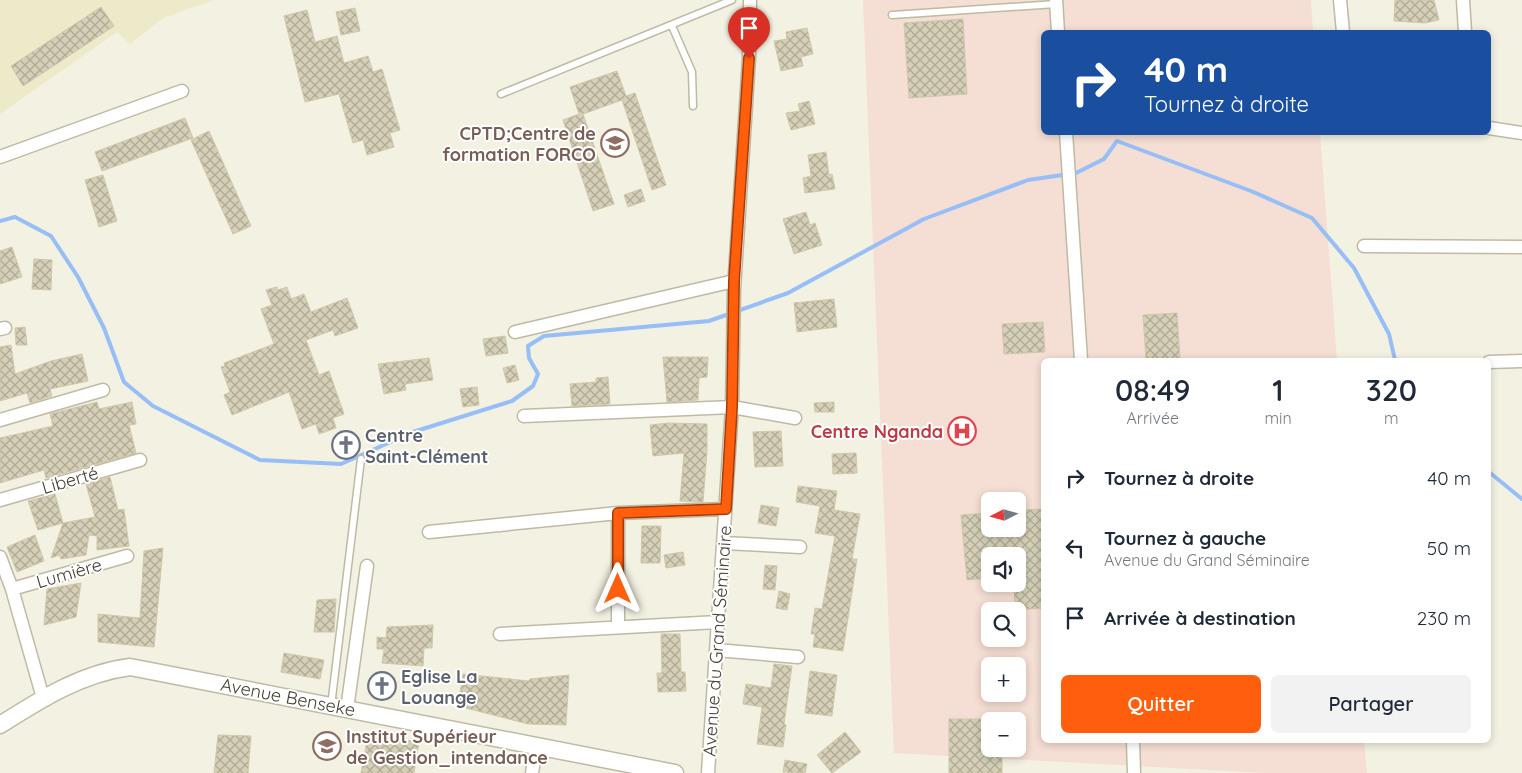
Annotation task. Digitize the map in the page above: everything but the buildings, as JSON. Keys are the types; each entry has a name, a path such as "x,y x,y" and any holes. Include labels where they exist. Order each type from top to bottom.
{"street":[{"name":"Avenue du Grand Séminaire","path":"708,773 732,407 734,285 749,58 750,0"},
{"path":"1340,0 1342,30"},
{"path":"1463,0 1466,30"},
{"path":"1056,2 1058,30"},
{"path":"0,157 182,91"},
{"path":"1491,128 1522,133"},
{"path":"1066,135 1082,358"},
{"path":"1364,246 1522,247"},
{"path":"515,332 734,285"},
{"path":"1491,362 1522,361"},
{"path":"0,420 104,390"},
{"path":"524,416 732,407 795,418"},
{"name":"Liberté","path":"0,500 140,460"},
{"path":"429,532 618,513 726,509"},
{"path":"618,513 618,627"},
{"path":"724,543 800,547"},
{"name":"Lumière","path":"12,589 127,556"},
{"name":"Lumière","path":"0,557 12,589 43,698"},
{"path":"347,709 367,566"},
{"path":"500,634 718,622"},
{"path":"716,650 798,657"},
{"name":"Avenue Benseke","path":"0,725 43,698 93,675 130,667 675,773"},
{"path":"1133,743 1134,773"},
{"path":"532,773 536,747"}],"lane":[{"path":"501,94 732,0"},
{"path":"892,15 1056,2"},
{"path":"672,26 692,72 693,106"},
{"path":"331,706 361,459"}],"shaded area":[{"path":"0,0 214,0 163,18 130,44 117,32 0,114"},
{"name":"Centre Nganda","path":"863,0 1311,0 1313,30 1041,30 1041,135 1320,135 1337,358 1041,358 1041,743 1364,743 1367,773 1266,773 894,753"}],"waterway":[{"path":"0,221 15,217 51,236 78,277 104,328 124,382 153,406 260,460 341,464 413,432 512,401 533,386 538,374 529,358 528,346 544,336 709,321 788,293 924,219 1028,180 1076,173 1104,159 1117,141 1251,191 1312,218 1354,268 1389,334 1395,358"},
{"path":"1491,474 1522,499"}],"place":[{"name":"CPTD;Centre de formation FORCO","path":"615,143"},
{"name":"Centre Nganda","path":"962,431"},
{"name":"Centre Saint-Clément","path":"346,445"},
{"name":"Eglise La Louange","path":"382,686"},
{"name":"Institut Supérieur de Gestion_intendance","path":"327,746"}],"route":[{"path":"618,589 618,513 726,509 732,407 734,281 749,58"}]}
